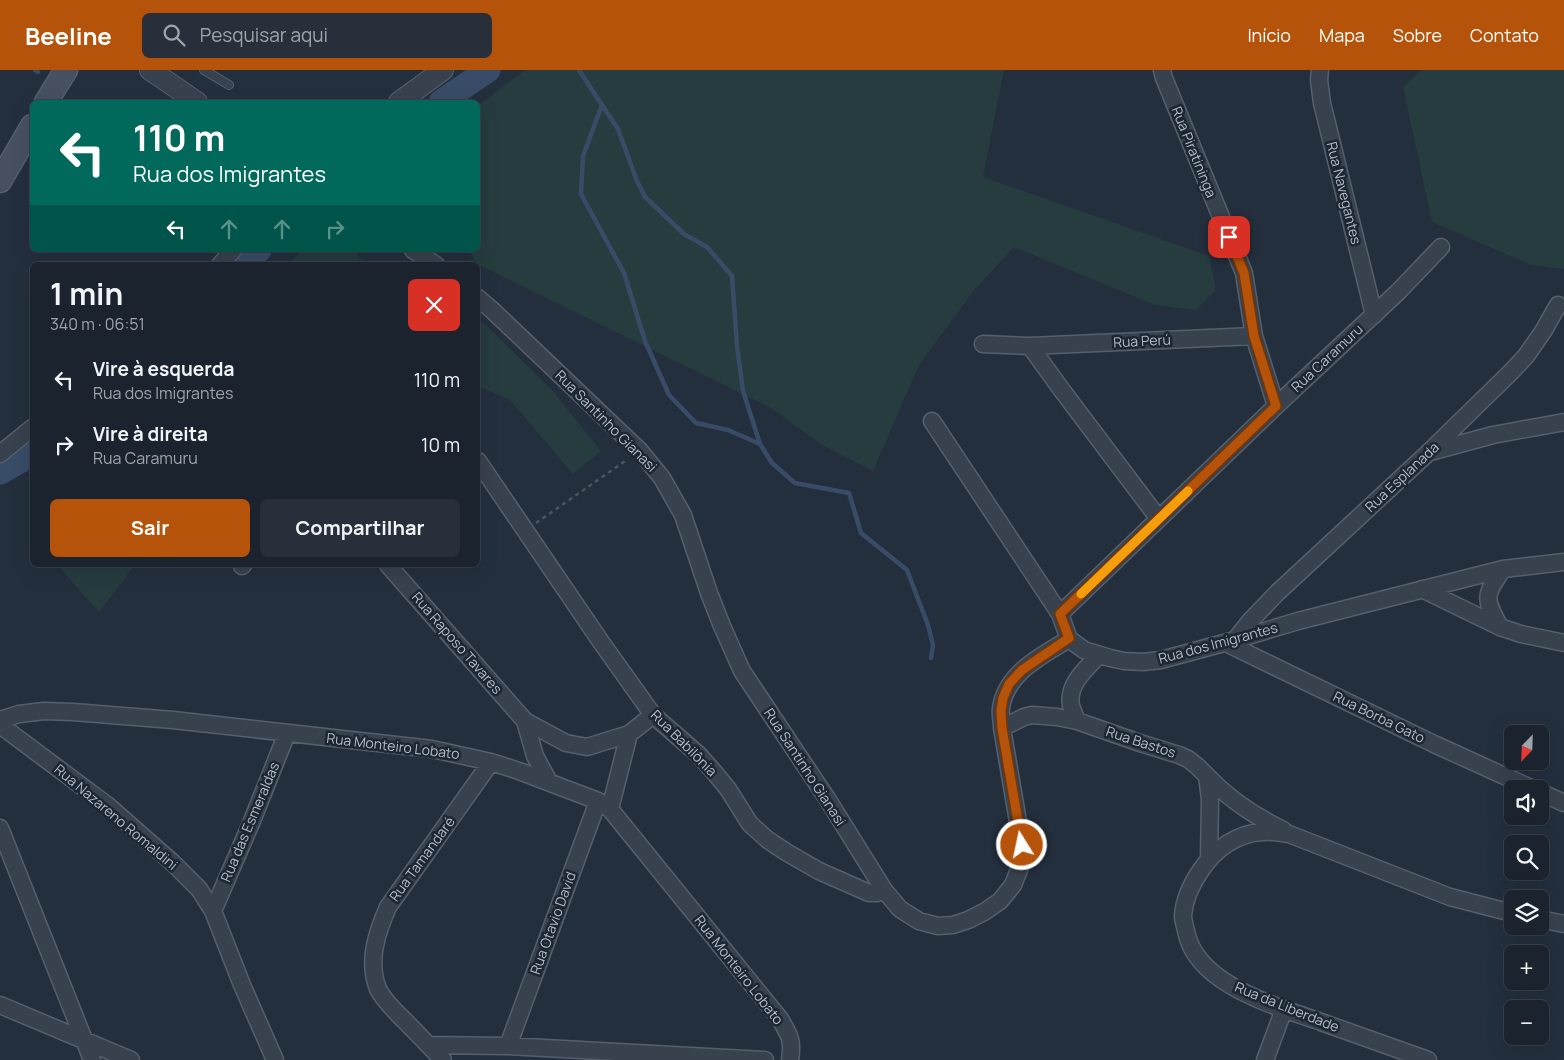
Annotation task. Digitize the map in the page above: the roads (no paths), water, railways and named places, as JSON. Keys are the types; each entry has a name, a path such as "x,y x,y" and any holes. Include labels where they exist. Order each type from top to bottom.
{"main road":[{"path":"47,100 66,70"},
{"path":"1,178 30,129"}],"street":[{"path":"150,70 195,100"},
{"path":"402,100 443,70"},
{"name":"Rua Piratininga","path":"1162,70 1244,273 1254,336 1276,406"},
{"name":"Rua Navegantes","path":"1320,70 1319,80 1322,103 1374,315"},
{"name":"Rua Caramuru","path":"1060,614 1276,406 1398,292 1441,247"},
{"path":"223,262 231,252"},
{"path":"416,252 431,262"},
{"name":"Rua Santinho Gianasi","path":"480,300 640,451 662,478 683,515 709,593 742,671 828,800 884,890 900,909 919,921 938,926 953,926 984,912 1000,901 1013,885 1020,867 1022,845 1002,728 1001,711 1003,698 1009,684 1022,670 1069,638"},
{"name":"Rua Esplanada","path":"1231,642 1277,593 1428,453 1526,356 1558,305"},
{"name":"Rua Perú","path":"983,344 1030,346 1254,336"},
{"path":"1030,346 1159,519"},
{"path":"932,421 1060,614 1069,638"},
{"path":"1428,453 1493,435 1564,422"},
{"path":"0,454 30,430"},
{"name":"Rua Babilônia","path":"480,464 524,532 653,715 699,755 728,789 750,824 768,840 819,871 869,893 877,893 884,890"},
{"name":"Rua dos Imigrantes","path":"1069,638 1084,650 1124,661 1143,662 1161,660 1231,642 1298,621 1503,568 1564,562"},
{"name":"Rua Raposo Tavares","path":"390,567 526,721 566,743 587,747 629,734 653,715"},
{"path":"1500,627 1489,607 1488,593 1503,568"},
{"path":"1422,589 1500,627 1521,634 1564,643"},
{"name":"Rua Borba Gato","path":"1231,642 1434,744 1513,780"},
{"path":"1077,721 1071,704 1072,692 1078,677 1099,655"},
{"name":"Rua Monteiro Lobato","path":"0,720 19,714 44,711 73,712 173,720 432,749 491,762 549,782 604,805 780,1020 788,1034 792,1047 790,1060"},
{"name":"Rua Bastos","path":"1002,728 1015,720 1032,715 1077,721 1140,743 1179,754 1197,766 1207,776"},
{"name":"Rua Raposo Tavares","path":"526,721 535,756 549,782"},
{"name":"Rua Nazareno Romaldini","path":"0,725 106,805 173,863 199,889 213,912 275,1060"},
{"name":"Rua das Esmeraldas","path":"213,912 287,733"},
{"name":"Rua Otavio David","path":"508,1046 604,805 629,734"},
{"name":"Rua Tamandaré","path":"443,1060 390,1006 379,989 374,961 374,946 388,906 491,762"},
{"path":"1207,776 1210,799 1209,858"},
{"name":"Rua da Liberdade","path":"1207,776 1238,804 1289,834 1450,897 1504,911"},
{"path":"1549,796 1564,803"},
{"path":"0,828 92,1060"},
{"name":"Rua da Liberdade","path":"1289,834 1263,832 1246,835 1226,844 1209,858 1194,880 1186,899 1183,916 1188,940 1195,954 1209,970 1230,984 1284,1009 1428,1060"},
{"path":"1549,921 1564,924"},
{"path":"0,1004 131,1060"},
{"path":"1265,1060 1284,1009"},
{"path":"429,1045 508,1046 765,1060"}],"lane":[{"path":"204,70 228,85"}],"waterway":[{"path":"444,100 488,70"},
{"path":"579,70 602,105 583,156 581,194 624,273 645,341 669,395 696,423 728,430 760,444 772,463 795,483 849,493 861,533 907,570 928,625 933,645 931,658"},
{"path":"602,105 618,129 637,181 645,197 684,234 707,247 732,276 737,346 743,391 760,444"},
{"path":"248,262 257,252"},
{"path":"0,472 30,455"}]}
